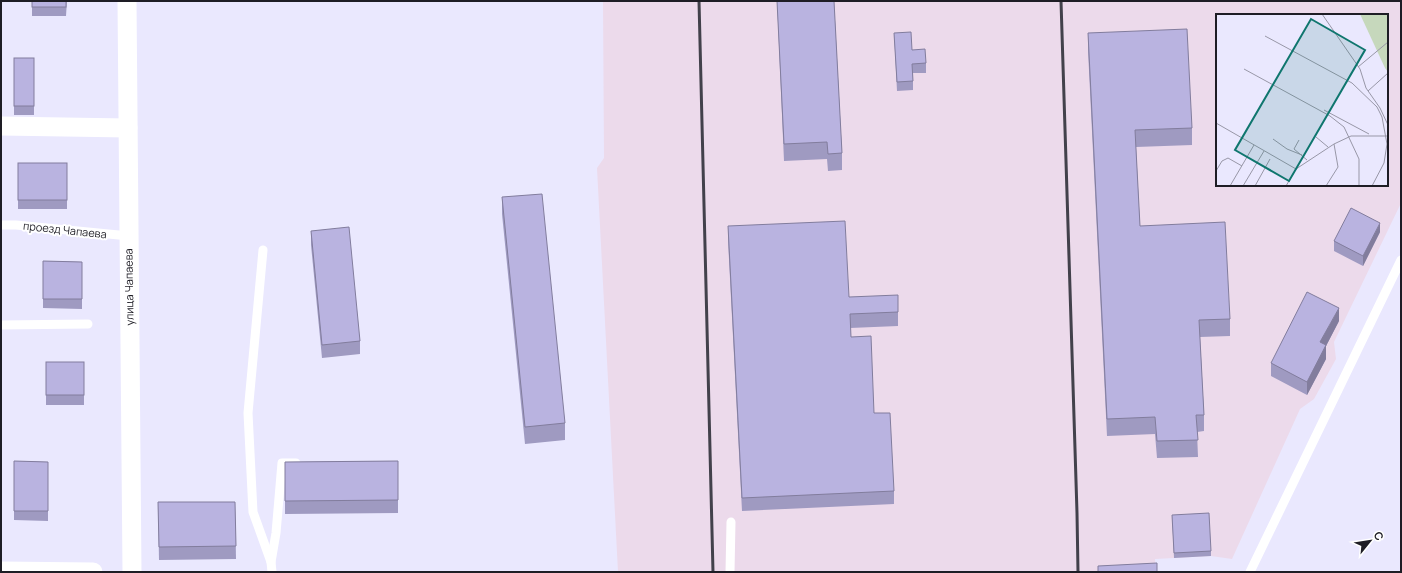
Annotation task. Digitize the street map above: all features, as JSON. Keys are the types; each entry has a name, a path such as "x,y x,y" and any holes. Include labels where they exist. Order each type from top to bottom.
{"street":[{"name":"улица Чапаева","path":"127,1 132,572"},
{"path":"1,126 128,128"},
{"path":"1,571 94,572"}],"lane":[{"name":"проезд Чапаева","path":"1,225 16,225 129,236"},
{"path":"263,250 248,413 253,512 271,562 272,572"},
{"path":"1250,572 1401,260"},
{"path":"1,324 88,324"},
{"path":"271,562 276,533 282,463 303,463"},
{"path":"730,572 731,522"}],"shaded area":[{"path":"603,1 1401,1 1401,203 1334,342 1336,359 1314,399 1300,409 1232,559 1211,556 1155,559 1156,572 618,572 597,168 604,158"}],"building":[{"path":"32,1 66,1 66,7 32,7"},
{"path":"777,1 834,1 842,153 828,154 827,142 784,144"},
{"path":"1187,29 1192,128 1135,130 1140,226 1225,222 1230,319 1199,320 1204,415 1196,415 1198,440 1157,441 1155,417 1107,419 1088,33"},
{"path":"911,32 912,50 925,49 926,63 912,64 913,81 897,82 894,33"},
{"path":"14,58 34,58 34,106 14,106"},
{"path":"18,163 67,163 67,200 18,200"},
{"path":"542,194 565,423 525,427 502,197"},
{"path":"1351,208 1380,223 1363,256 1334,241"},
{"path":"845,221 849,297 898,295 898,312 850,314 851,337 871,336 874,413 890,413 894,491 742,498 728,226"},
{"path":"349,227 360,341 322,345 311,231"},
{"path":"43,261 82,262 82,299 43,299"},
{"path":"1307,292 1339,308 1320,342 1326,345 1307,382 1271,363"},
{"path":"46,362 84,362 84,395 46,395"},
{"path":"14,461 48,462 48,511 14,511"},
{"path":"398,461 398,500 285,501 285,462"},
{"path":"158,502 235,502 236,546 159,547"},
{"path":"1209,513 1211,551 1174,553 1172,515"},
{"path":"1157,563 1157,572 1098,572 1098,566"}],"railway":[{"path":"699,1 713,572"},
{"path":"1061,1 1078,572"}]}
